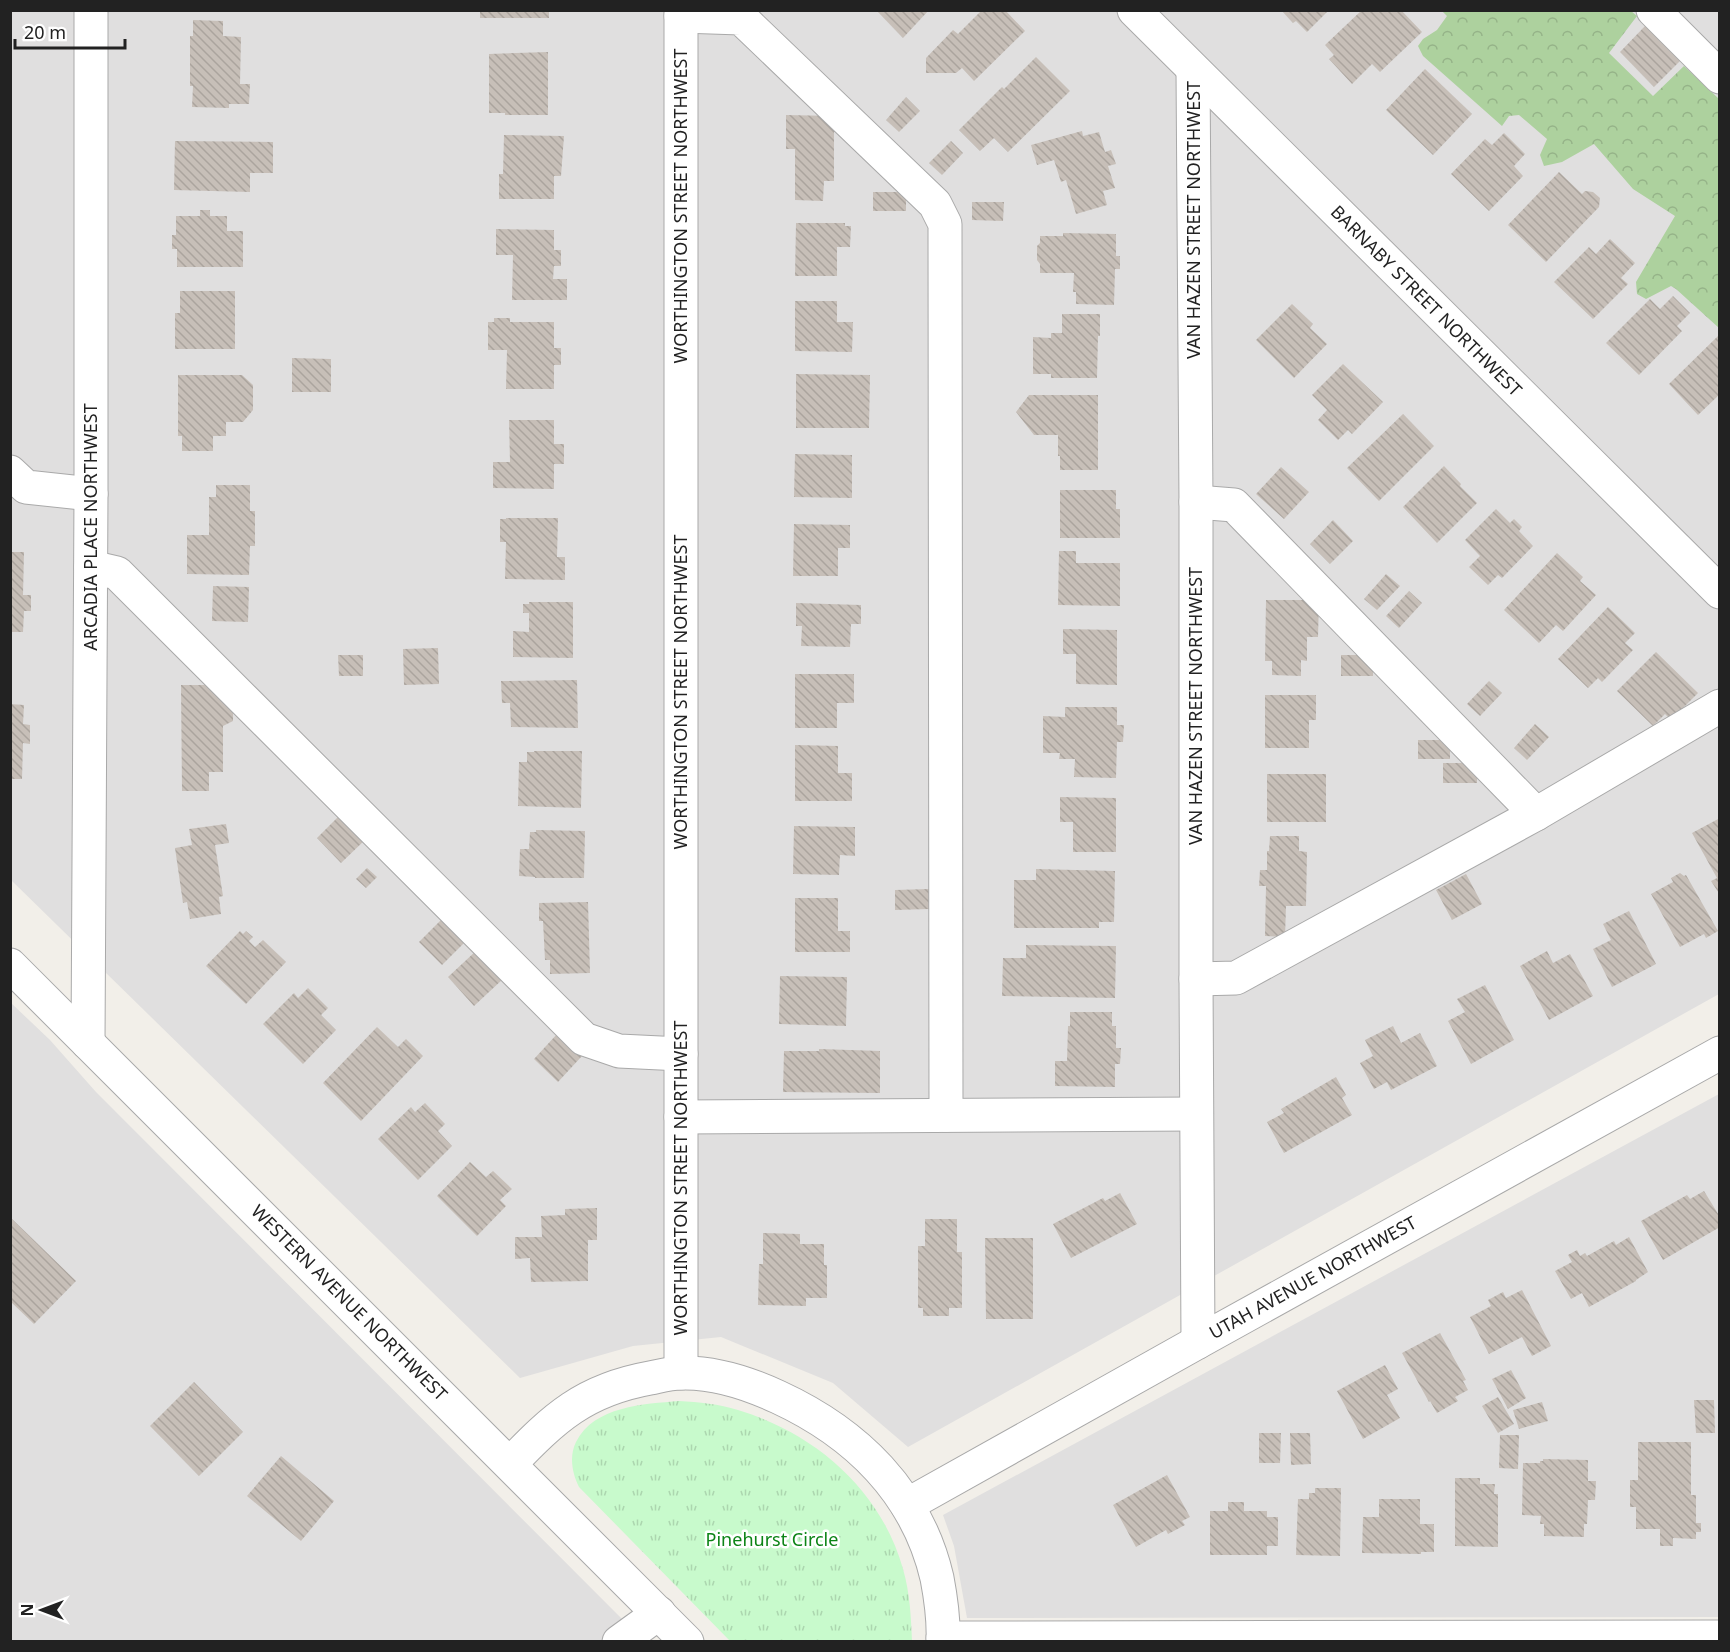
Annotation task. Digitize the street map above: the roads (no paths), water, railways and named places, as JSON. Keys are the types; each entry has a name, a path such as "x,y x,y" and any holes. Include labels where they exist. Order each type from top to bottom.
{"street":[{"name":"ARCADIA PLACE NORTHWEST","path":"88,1043 92,494 91,10"},
{"name":"BARNABY STREET NORTHWEST","path":"1134,10 1719,592"},
{"path":"1653,10 1719,76"},
{"path":"681,14 741,18 935,204 945,224 946,1115"},
{"name":"WORTHINGTON STREET NORTHWEST","path":"681,14 681,1373"},
{"name":"VAN HAZEN STREET NORTHWEST","path":"1193,70 1198,1342"},
{"path":"10,472 26,487 92,494"},
{"path":"1196,502 1234,505 1536,814"},
{"path":"91,567 117,573 584,1039 619,1051 681,1054"},
{"path":"1196,979 1236,978 1536,814 1719,706"},
{"name":"WESTERN AVENUE NORTHWEST","path":"10,965 687,1641"},
{"name":"UTAH AVENUE NORTHWEST","path":"907,1505 1719,1053"},
{"path":"681,1117 1196,1114"},
{"path":"510,1464 541,1431 563,1413 603,1391 637,1380 681,1373 716,1376 768,1392 809,1412 835,1429 881,1469 907,1505 921,1531 934,1565 941,1601 943,1640 1719,1637"},
{"path":"619,1641 659,1613"}],"park label":[{"name":"Pinehurst Circle","path":"772,1540"}]}
